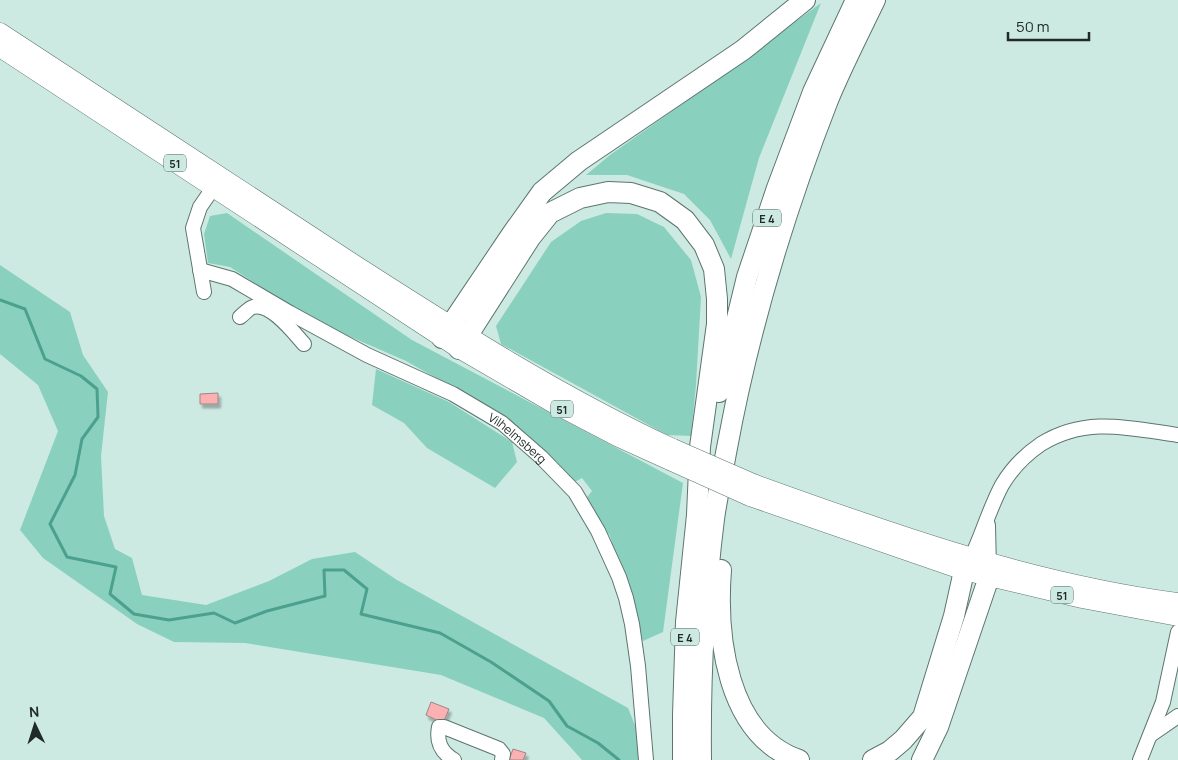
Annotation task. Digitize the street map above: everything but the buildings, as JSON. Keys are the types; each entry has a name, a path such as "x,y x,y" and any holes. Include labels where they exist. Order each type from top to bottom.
{"highway":[{"path":"454,337 512,234 542,192 579,161 743,50 805,0"},
{"name":"E 4","path":"683,760 682,715 686,622 697,515 718,393 748,277 777,188 813,92 856,0"},
{"name":"E 4","path":"701,760 700,716 704,622 714,517 733,413 765,282 794,191 829,98 875,0"},
{"path":"454,337 550,213 580,198 608,192 631,193 660,202 686,220 704,245 714,269 717,299 717,324 700,448 697,515"},
{"path":"733,413 721,578 720,607 723,645 733,689 740,706 750,722 775,747 799,760"},
{"path":"873,760 890,751 903,740 923,716 952,625 978,567"},
{"path":"922,760 938,727 978,567"}],"main road":[{"name":"51","path":"0,32 217,182 552,403 617,437 671,455 752,490 978,567 1137,604 1178,617"},
{"name":"51","path":"0,48 217,182"},
{"name":"51","path":"1137,604 1178,602"}],"street":[{"path":"204,292 193,228 200,207 217,182"},
{"name":"Vilhelmsberg","path":"200,270 232,279 367,355 453,394 494,418 541,457 575,492 598,531 612,561 628,607 638,666 646,760"},
{"path":"240,316 252,307 261,307 274,313 304,344"},
{"path":"978,567 988,519 1002,485 1016,464 1033,449 1052,437 1070,430 1091,426 1116,426 1178,435"},
{"path":"1140,760 1152,734 1175,670 1178,632"},
{"path":"1152,734 1178,716"},
{"path":"454,760 441,749 438,741 439,727 444,727 499,749 503,754 502,760"}],"green space":[{"path":"821,3 759,158 731,259 710,220 684,194 627,175 586,175 610,155"},
{"path":"227,213 412,340 683,483 663,632 643,641 631,608 610,536 584,501 592,491 582,478 571,484 528,435 479,402 406,361 312,320 230,267 208,263 204,234 210,216"},
{"path":"606,213 637,214 664,227 691,260 701,297 691,436 667,435 501,344 496,326 551,242 581,221"},
{"path":"0,265 70,312 83,355 108,392 101,456 104,516 115,549 132,558 142,595 206,605 269,581 312,559 355,552 397,580 628,708 649,760 582,760 544,718 441,675 245,643 174,642 137,624 43,558 20,530 58,431 38,385 0,354"},
{"path":"376,369 449,402 512,442 517,462 495,488 427,448 404,423 372,405"}],"waterway":[{"path":"0,300 25,309 45,359 81,376 97,389 98,417 82,439 75,475 50,524 67,557 116,567 110,594 134,614 169,620 214,613 235,623 267,611 325,596 324,570 344,570 367,589 361,614 440,633 491,662 549,701 567,726 598,743 619,760"}]}
